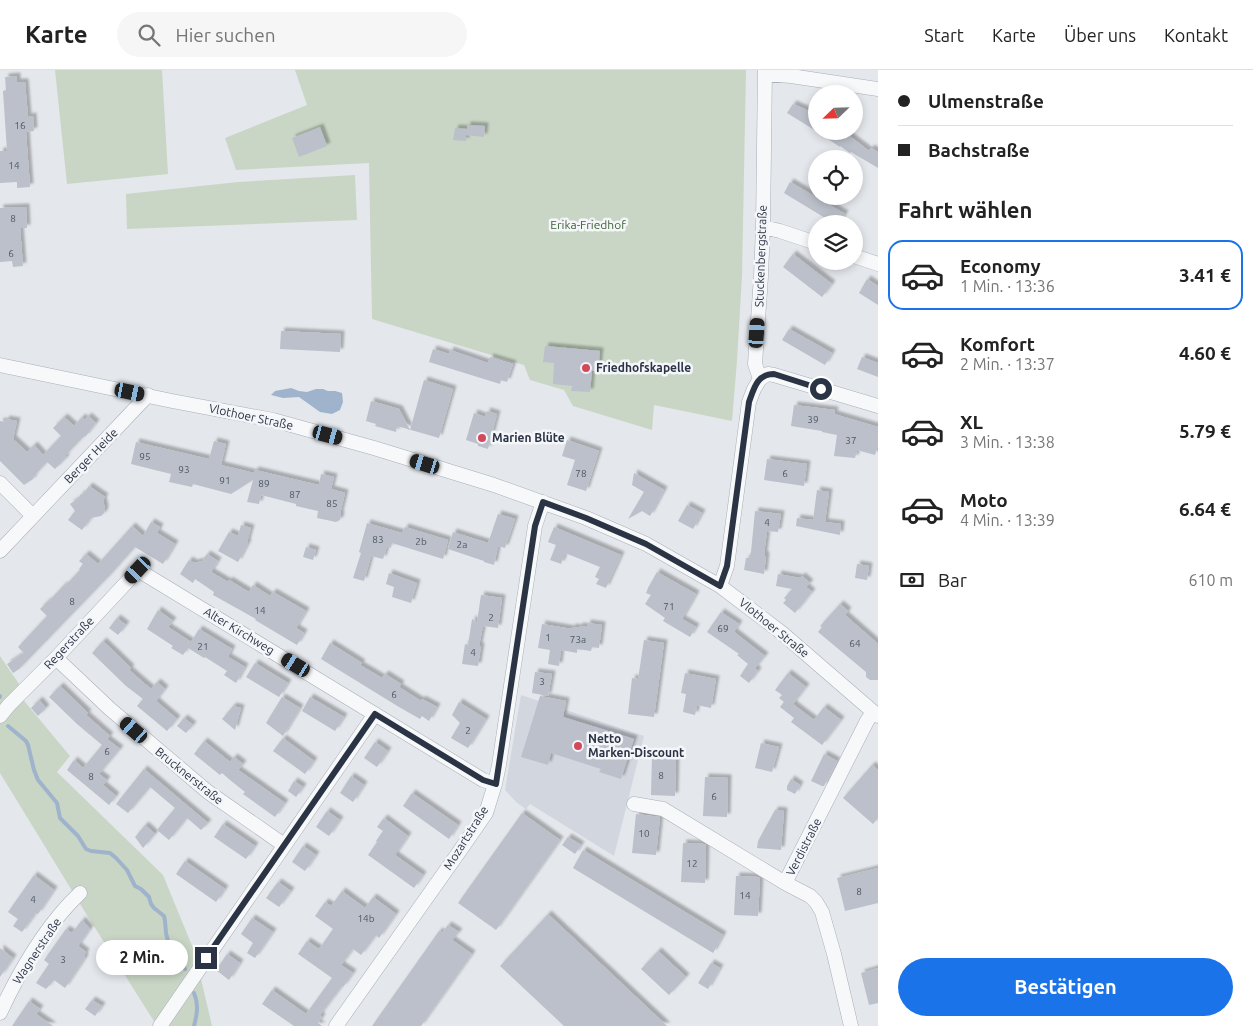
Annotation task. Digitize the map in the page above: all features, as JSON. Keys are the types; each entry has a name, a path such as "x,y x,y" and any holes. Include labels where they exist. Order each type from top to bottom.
{"street":[{"path":"765,72 878,89"},
{"name":"Stuckenbergstraße","path":"760,378 755,364 763,227 765,72"},
{"path":"763,227 780,230 808,241"},
{"path":"863,259 878,264"},
{"name":"Vlothoer Straße","path":"0,365 272,420 337,437 494,485 586,518 646,544 720,586 782,633 876,714"},
{"path":"720,586 727,566 749,402 760,378 768,374 774,374 878,406"},
{"name":"Berger Heide","path":"0,551 148,396"},
{"path":"0,483 33,516"},
{"name":"Mozartstraße","path":"336,1026 486,813 496,784 535,526 543,502"},
{"name":"Alter Kirchweg","path":"138,570 483,780 496,784"},
{"name":"Regerstraße","path":"0,716 138,570"},
{"name":"Brucknerstraße","path":"56,658 110,709 208,792 284,845"},
{"path":"161,1025 375,714"},
{"name":"Verdistraße","path":"634,804 663,809 786,883 862,730 876,714"},
{"path":"786,883 810,896 822,912 851,1026"},
{"name":"Wagnerstraße","path":"0,1013 17,978 43,937 80,893"}],"shaded area":[{"path":"521,695 644,736 614,856 530,804 526,809 517,803 505,790"}],"green space":[{"path":"55,70 162,70 168,174 67,184"},
{"name":"Erika-Friedhof","path":"295,70 746,70 742,276 732,421 654,405 652,430 573,406 564,390 530,380 524,365 372,319 369,163 236,170 225,138 307,105"},
{"path":"355,175 357,220 127,229 126,194 238,182"},
{"path":"0,656 19,684 15,690 70,756 57,772 163,875 195,953 212,1026 157,1026 0,773"}],"water":[{"path":"291,388 307,392 316,389 335,391 342,393 343,402 340,410 332,414 320,412 299,397 283,398 271,395 275,391"}],"building":[{"path":"17,76 17,82 25,82 28,117 33,116 34,131 26,132 30,187 17,188 17,182 0,183 0,151 7,151 3,91 6,90 5,77"},
{"path":"793,104 808,111 808,126 787,113"},
{"path":"467,125 485,126 484,137 466,135 466,141 453,140 455,128 467,129"},
{"path":"320,127 327,146 299,157 292,138"},
{"path":"830,140 855,140 869,151 871,148 878,152 878,168 863,159 863,150 846,150"},
{"path":"790,182 808,192 808,205 830,205 845,214 820,215 784,193"},
{"path":"26,207 27,228 20,228 23,266 13,267 12,261 0,262 0,208"},
{"path":"793,254 808,266 808,270 814,270 832,284 822,297 783,267"},
{"path":"867,279 878,286 878,305 859,293"},
{"path":"789,329 832,353 825,365 782,340"},
{"path":"281,331 341,334 340,352 280,349"},
{"name":"Friedhofskapelle","path":"545,346 600,351 598,371 592,371 590,392 571,391 572,386 553,384 554,363 543,362"},
{"path":"433,349 449,354 450,350 488,363 490,357 513,364 507,382 501,380 500,384 429,362"},
{"path":"862,357 878,363 878,377 857,369"},
{"path":"424,380 453,389 439,438 410,430"},
{"path":"371,401 399,409 410,430 397,426 396,432 375,426 376,424 366,421"},
{"path":"794,405 835,410 834,414 878,427 878,445 875,455 857,450 855,458 834,456 837,435 791,426"},
{"path":"487,411 497,414 488,449 466,440 474,413 485,417"},
{"path":"88,416 96,423 85,437 65,456 66,458 55,469 47,462 33,479 24,485 0,461 0,421 5,422 6,419 17,421 13,439 27,452 34,445 43,455 61,436 53,428 64,417 74,426 82,417 85,420"},
{"path":"567,440 599,451 586,491 567,485 575,460 562,456"},
{"path":"214,441 226,444 221,465 254,473 255,470 319,485 321,474 334,477 331,489 345,493 340,520 336,522 317,518 318,511 261,495 259,504 247,502 253,480 231,494 193,484 192,487 169,482 171,474 131,464 136,442 209,459"},
{"path":"767,459 807,464 804,486 764,480"},
{"path":"634,473 664,490 650,516 642,511 628,519 644,492 632,485"},
{"path":"89,486 105,497 103,500 105,509 101,516 91,518 82,530 68,520 75,511 70,504 79,498"},
{"path":"817,490 829,492 825,522 841,524 840,535 796,526 797,518 813,520"},
{"path":"687,505 702,513 693,529 678,521"},
{"path":"755,511 781,514 778,532 767,531 764,574 744,570 746,558 749,558 751,552"},
{"path":"498,514 515,519 505,548 498,546 494,565 448,549 453,532 488,543"},
{"path":"151,522 160,527 157,533 175,544 163,564 135,547 19,669 13,673 7,664 24,653 18,647 47,616 40,609 80,570 83,564 79,561 86,554 98,564 132,526 143,536"},
{"path":"367,523 402,533 405,527 448,540 443,559 392,543 391,548 387,546 383,559 371,556 364,581 353,578 361,553 359,552"},
{"path":"241,525 251,528 248,543 238,562 218,551 229,532 238,536"},
{"path":"554,527 621,555 606,588 596,584 599,579 595,577 600,567 565,553 561,564 550,560 556,545 548,542"},
{"path":"306,547 316,550 313,560 303,557"},
{"path":"207,554 218,561 211,572 228,582 229,580 249,592 253,585 270,596 273,592 306,611 296,628 304,633 297,645 213,595 214,592 195,579 193,583 180,574 189,560 194,563 202,561"},
{"path":"857,564 869,566 867,580 855,578"},
{"path":"657,572 696,594 682,619 696,627 690,637 663,621 665,618 645,604 651,595 646,593"},
{"path":"389,573 417,583 411,603 392,597 394,587 386,584"},
{"path":"778,574 800,578 802,576 810,583 806,587 812,592 795,613 783,603 786,600 784,598 792,589 776,586"},
{"path":"481,595 502,598 498,628 483,626 478,666 462,664 465,644 468,645 472,619 477,622"},
{"path":"840,604 848,611 845,615 878,644 878,680 870,680 866,677 866,672 818,632 822,627 820,626"},
{"path":"158,610 173,621 168,627 191,642 199,629 232,649 228,657 245,667 236,683 224,675 227,671 205,657 188,648 183,655 147,629"},
{"path":"721,612 739,624 734,632 765,656 755,668 758,671 749,683 740,676 748,664 737,655 739,654 707,632"},
{"path":"117,618 126,625 118,635 109,628"},
{"path":"587,623 602,625 599,648 592,647 591,651 577,649 577,653 561,650 559,666 548,664 550,650 538,648 542,624 572,629 572,627 579,628 579,626 587,627"},
{"path":"644,640 664,643 654,717 628,714 632,678 638,679"},
{"path":"103,641 131,668 129,670 151,689 157,682 165,689 156,701 177,719 167,731 137,706 143,699 126,686 92,653"},
{"path":"330,643 362,663 360,665 382,678 385,674 401,684 399,687 421,701 422,699 437,707 429,721 422,716 420,719 399,707 321,659"},
{"path":"255,663 288,683 279,697 246,677"},
{"path":"535,672 552,674 548,696 532,693"},
{"path":"685,673 716,679 711,708 697,705 695,715 683,712 686,694 681,693"},
{"path":"788,673 806,687 793,704 814,720 824,707 841,720 822,745 791,722 794,718 780,707 784,702 779,698 782,695 775,690"},
{"path":"60,686 88,713 86,715 110,736 107,739 120,749 99,774 107,780 103,785 116,796 109,805 67,770 74,760 83,768 102,745 49,697"},
{"name":"Netto Marken-Discount","path":"540,696 566,701 563,717 634,739 621,779 599,772 601,769 551,753 548,765 521,757"},
{"path":"282,697 300,708 283,736 266,723"},
{"path":"310,697 344,717 335,731 302,711"},
{"path":"39,700 46,708 38,716 31,708"},
{"path":"459,702 486,719 468,748 451,738 460,723 452,715"},
{"path":"233,706 241,708 235,730 222,719"},
{"path":"184,718 193,725 186,733 177,726"},
{"path":"283,738 314,761 305,774 273,751"},
{"path":"204,741 230,762 234,757 243,764 238,770 285,803 275,817 243,794 245,792 222,773 220,775 194,754"},
{"path":"375,742 388,751 377,767 364,758"},
{"path":"761,743 779,747 772,772 755,768"},
{"path":"824,754 837,761 824,786 822,786 811,781"},
{"path":"652,756 676,756 675,796 651,795"},
{"path":"872,765 878,770 878,818 873,824 843,798"},
{"path":"144,769 208,823 201,830 187,818 169,840 157,830 175,808 150,787 128,813 116,804"},
{"path":"351,776 364,785 353,802 340,793"},
{"path":"705,777 728,778 727,817 703,816"},
{"path":"791,779 800,785 795,794 787,790"},
{"path":"294,781 303,787 296,797 288,791"},
{"path":"412,793 458,825 449,839 403,806"},
{"path":"775,810 784,811 781,850 757,848 758,841"},
{"path":"327,811 340,820 329,836 316,827"},
{"path":"522,813 560,840 496,930 458,903"},
{"path":"636,814 660,817 656,855 632,853"},
{"path":"384,818 408,836 395,855 423,875 414,888 368,855 383,831 377,827"},
{"path":"223,824 255,846 246,859 214,837"},
{"path":"145,825 155,834 143,848 135,837"},
{"path":"568,837 581,845 575,854 562,845"},
{"path":"683,843 706,845 705,883 681,882"},
{"path":"303,846 316,855 305,871 292,862"},
{"path":"583,850 723,935 713,953 573,868"},
{"path":"185,861 225,889 216,902 176,874"},
{"path":"878,868 878,903 845,911 837,878"},
{"path":"34,875 54,890 38,914 36,913 22,932 13,926 18,919 8,912"},
{"path":"736,876 760,878 758,916 734,915"},
{"path":"278,882 291,891 279,907 266,898"},
{"path":"342,891 365,908 373,897 396,914 379,938 376,935 361,955 353,949 341,965 353,973 320,1015 322,1017 318,1023 322,1026 294,1026 262,1004 272,990 306,1014 332,978 298,954 307,941 319,949 333,929 315,916 325,902 331,906"},
{"path":"548,914 667,1026 564,1026 500,966"},
{"path":"252,918 273,932 255,958 247,953 253,943 241,934"},
{"path":"82,920 90,929 78,946 86,952 85,958 65,988 54,980 46,989 36,983 49,964 44,960 66,929 72,933"},
{"path":"448,925 459,932 452,940 472,954 421,1026 372,1026 439,931 442,933"},
{"path":"0,948 13,958 0,977"},
{"path":"658,951 686,977 669,995 641,969"},
{"path":"227,954 240,963 229,980 216,970"},
{"path":"711,963 720,968 708,989 698,983"},
{"path":"878,968 878,1003 869,1005 861,973"},
{"path":"92,1000 102,1006 95,1016 85,1009"},
{"path":"29,1001 40,1009 36,1014 53,1026 12,1026"}],"waterway":[{"path":"8,726 26,741 38,780 57,803 60,818 78,836 86,849 110,853 116,858 127,870 135,886 149,897 154,908 164,916 169,945 178,954 185,969"},
{"path":"194,993 197,1010 194,1026"}],"place":[{"name":"Friedhofskapelle","path":"586,368"},
{"name":"Marien Blüte","path":"482,438"},
{"name":"Netto Marken-Discount","path":"578,746"}],"route":[{"path":"206,958 375,714 483,780 496,784 535,526 543,502 646,544 720,586 727,566 749,402 754,389 760,378 768,374 774,374 821,389"}]}
